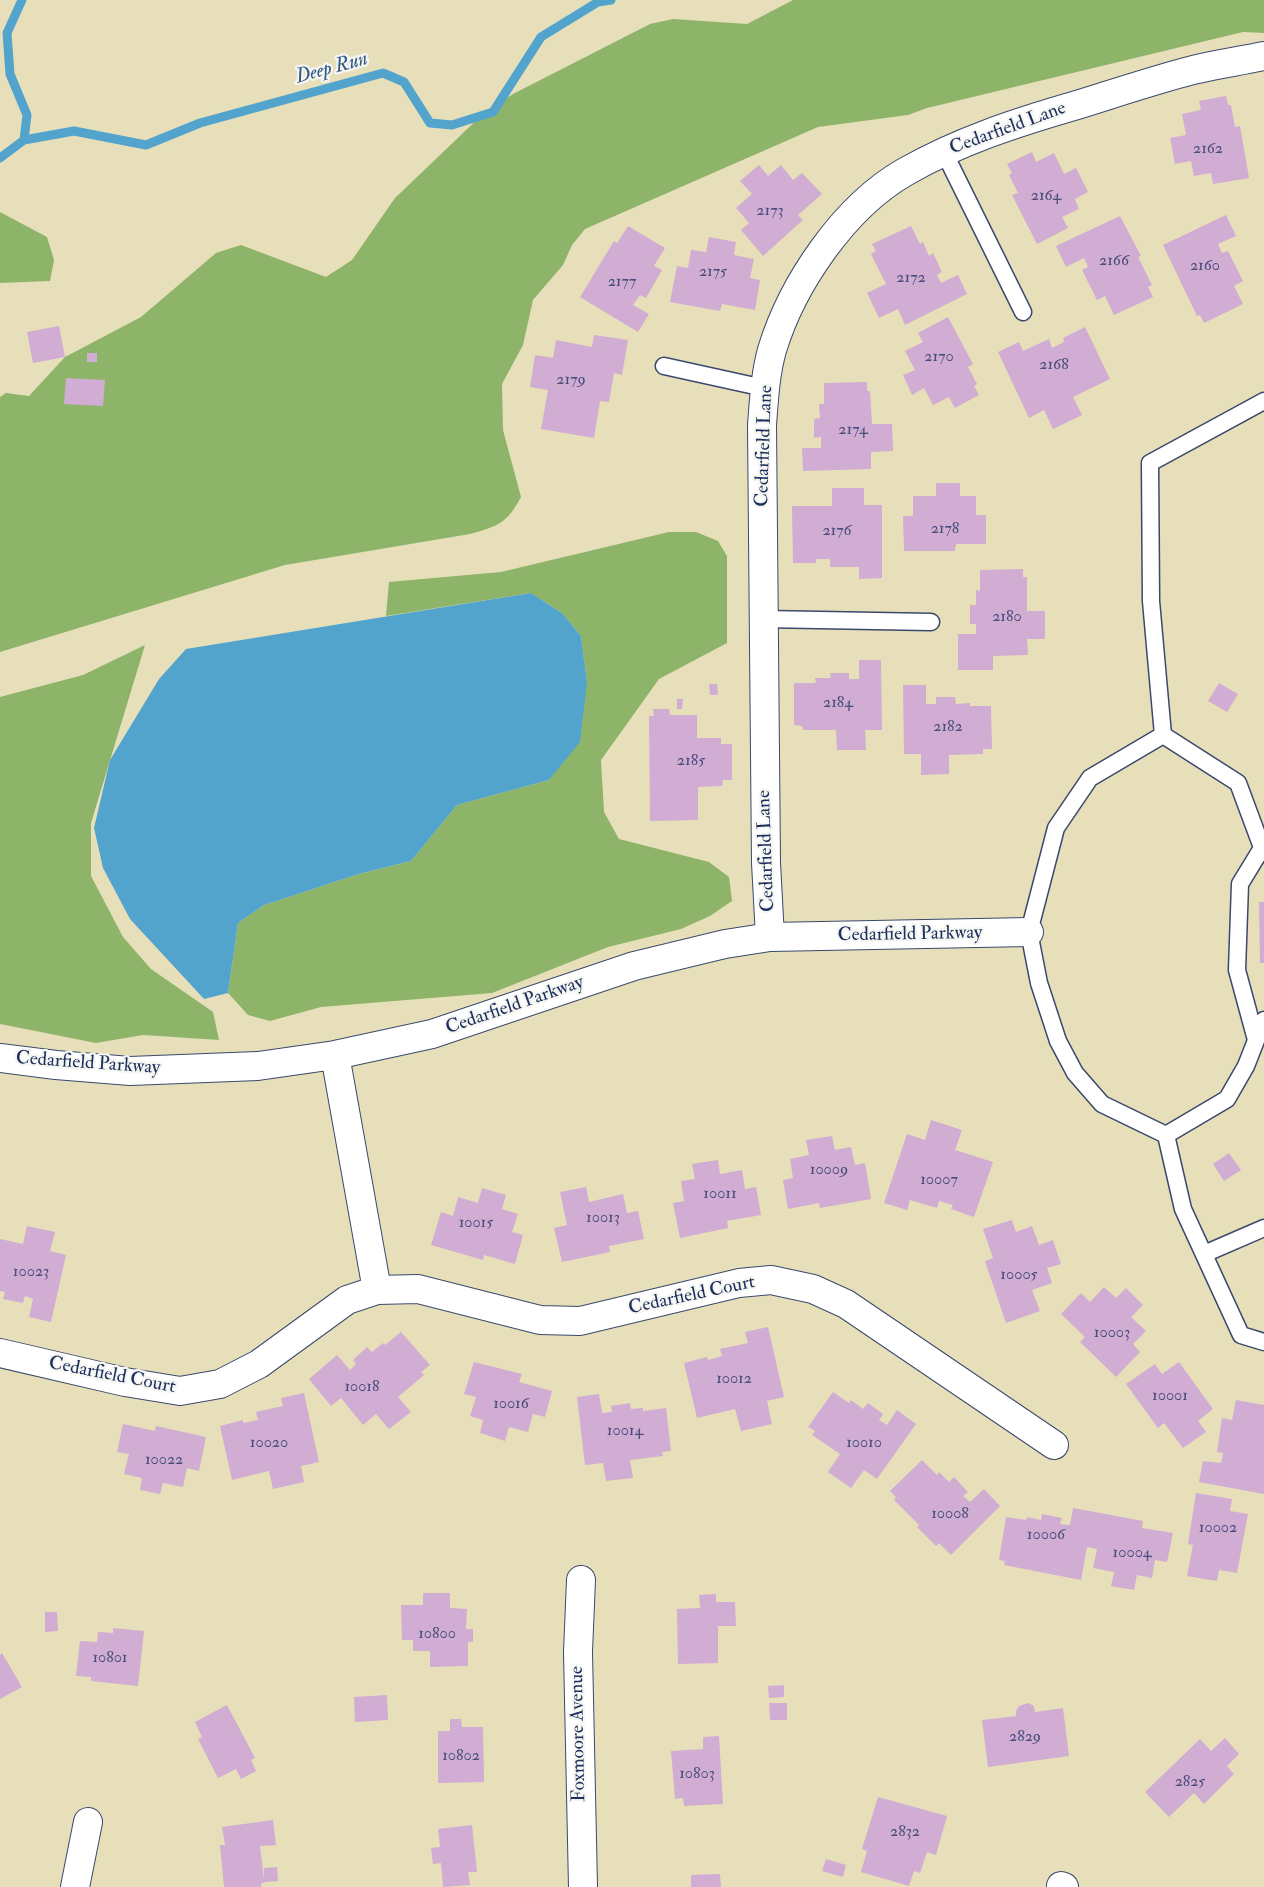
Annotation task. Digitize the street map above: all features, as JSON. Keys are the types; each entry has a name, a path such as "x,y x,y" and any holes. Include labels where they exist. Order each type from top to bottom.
{"street":[{"name":"Cedarfield Lane","path":"770,937 766,863 763,619 762,425 764,388 772,351 783,321 808,272 834,235 873,195 904,172 944,152 1027,120 1193,70 1264,56"},
{"name":"Cedarfield Parkway","path":"0,1058 130,1071 258,1066 335,1055 440,1032 634,966 725,944 770,937 1029,932"},
{"path":"335,1055 377,1290"},
{"name":"Cedarfield Court","path":"0,1353 124,1382 180,1391 220,1384 259,1364 348,1300 377,1290 418,1289 540,1320 580,1321 739,1284 771,1280 812,1289 846,1304 1054,1445"},
{"name":"Foxmoore Avenue","path":"581,1580 578,1652 583,1887"},
{"path":"75,1887 88,1822"}],"lane":[{"path":"944,152 1023,312"},
{"path":"664,366 764,388"},
{"path":"1162,735 1151,601 1150,463 1264,402"},
{"path":"763,619 931,622"},
{"path":"1162,735 1238,783 1263,851 1240,884 1237,970 1256,1040"},
{"path":"1162,735 1090,778 1056,828 1029,932 1039,983 1055,1032 1075,1073 1102,1104 1166,1135"},
{"path":"1166,1135 1227,1099 1246,1066 1264,1020"},
{"path":"1166,1135 1183,1209 1241,1335 1264,1342"},
{"path":"1204,1254 1264,1228"}],"green space":[{"path":"793,0 1264,0 1264,33 1243,32 927,108 908,115 818,127 585,229 572,245 563,265 533,300 523,345 502,384 503,430 521,497 511,513 501,522 495,526 470,534 285,565 0,652 0,397 6,393 29,396 65,357 141,317 216,253 241,245 326,277 352,260 395,198 485,112 513,94 650,24 673,19 747,24"},
{"path":"0,212 47,237 54,260 50,281 0,283"},
{"path":"669,532 696,532 718,541 727,556 727,643 659,679 601,760 604,812 619,839 709,862 729,877 732,901 710,916 681,929 608,947 492,993 321,1007 270,1021 248,1015 228,993 238,923 264,905 359,874 411,861 457,805 549,780 587,682 581,636 562,613 531,593 386,616 389,582 501,572"},
{"path":"145,645 91,823 91,876 123,937 151,969 213,1012 219,1040 143,1035 96,1043 0,1024 0,697 83,675"}],"water":[{"path":"531,593 562,613 581,636 587,682 580,742 549,780 457,805 411,861 359,874 264,905 238,923 228,993 204,999 130,919 103,868 94,828 110,760 159,679 186,649"}],"building":[{"path":"1226,96 1228,105 1231,105 1235,127 1240,126 1249,178 1213,184 1211,173 1194,176 1191,161 1175,164 1170,138 1186,135 1182,114 1201,110 1199,101"},
{"path":"1032,152 1036,162 1054,153 1064,174 1076,168 1088,192 1075,199 1079,209 1062,217 1068,228 1037,244 1012,195 1018,193 1009,175 1012,173 1007,164"},
{"path":"759,165 768,176 781,165 793,180 802,173 822,194 798,215 803,220 763,256 741,230 749,223 736,208 752,194 740,181"},
{"path":"1226,215 1236,236 1218,244 1222,253 1228,251 1243,281 1234,286 1243,304 1204,323 1200,315 1197,316 1163,245"},
{"path":"1120,216 1141,256 1138,257 1152,285 1148,287 1153,297 1114,315 1105,296 1097,300 1082,270 1088,267 1084,258 1066,267 1056,246"},
{"path":"628,226 665,248 654,266 662,270 646,298 640,295 633,305 649,314 638,332 580,297 614,241 617,243"},
{"path":"911,226 920,244 923,242 929,256 933,253 942,272 937,275 941,283 958,275 967,294 905,325 898,309 879,318 867,293 886,284 871,254 876,251 872,244"},
{"path":"709,237 736,242 734,255 754,259 750,278 760,280 755,310 722,304 720,311 670,302 677,266 688,268 691,250 706,252"},
{"path":"948,317 973,364 968,367 977,384 974,386 979,395 955,408 949,397 933,405 924,388 912,395 903,375 915,370 905,351 923,342 918,333"},
{"path":"59,326 65,357 33,363 27,332"},
{"path":"1085,327 1110,379 1073,397 1082,415 1053,429 1044,410 1029,418 998,352 1019,342 1023,351 1049,339 1052,348 1064,342 1063,338"},
{"path":"594,335 628,340 622,375 614,373 609,402 600,401 594,438 541,429 548,390 530,387 535,355 553,358 556,340 592,347"},
{"path":"87,353 97,353 97,362 87,362"},
{"path":"66,378 105,380 103,406 64,404"},
{"path":"867,382 867,391 870,391 872,424 892,424 893,451 871,452 871,469 803,471 802,448 821,448 821,437 814,438 814,419 820,418 819,404 824,404 824,383"},
{"path":"936,483 960,483 960,496 976,496 976,515 986,515 986,544 956,544 955,551 904,551 903,516 913,516 913,496 936,496"},
{"path":"832,488 864,488 864,505 882,505 882,578 859,579 859,567 830,567 830,559 816,559 816,563 793,563 792,506 832,506"},
{"path":"1023,569 1023,577 1027,577 1027,611 1045,611 1045,639 1027,639 1028,655 993,656 993,670 958,670 958,634 976,634 976,624 970,624 970,605 976,605 976,590 980,591 980,570"},
{"path":"859,660 881,660 882,730 865,730 866,750 837,750 836,730 803,730 802,726 794,725 794,683 816,683 815,678 831,678 830,673 849,673 849,679 859,679"},
{"path":"1219,683 1238,694 1227,712 1208,701"},
{"path":"709,684 717,684 718,695 710,695"},
{"path":"903,685 926,685 926,704 936,704 936,697 955,697 956,704 970,703 970,706 991,706 992,749 983,749 983,754 949,755 949,774 921,775 921,754 904,754"},
{"path":"677,699 683,699 682,709 677,709"},
{"path":"653,709 669,709 670,715 697,715 697,738 721,738 721,744 732,744 732,780 723,780 722,786 698,787 698,820 650,821 649,716 654,716"},
{"path":"1259,902 1264,902 1264,963 1260,963"},
{"path":"931,1120 962,1130 955,1150 993,1162 974,1217 951,1209 953,1205 939,1201 937,1208 910,1200 907,1210 884,1203 907,1134 925,1140"},
{"path":"832,1136 835,1150 851,1147 855,1165 865,1163 871,1199 820,1208 819,1203 788,1209 783,1180 793,1178 790,1159 809,1155 806,1140"},
{"path":"1229,1153 1241,1170 1224,1181 1213,1164"},
{"path":"718,1160 720,1174 742,1170 745,1189 756,1187 761,1215 727,1221 728,1228 680,1238 673,1203 684,1201 681,1181 695,1179 692,1164"},
{"path":"586,1187 589,1202 623,1194 627,1213 638,1211 644,1239 609,1246 610,1252 562,1262 554,1228 567,1225 560,1192"},
{"path":"482,1188 506,1195 502,1209 518,1214 512,1232 523,1235 515,1264 484,1255 483,1260 431,1245 441,1212 453,1216 458,1197 478,1203"},
{"path":"1012,1220 1016,1232 1032,1226 1039,1245 1053,1240 1061,1264 1047,1268 1052,1283 1032,1290 1040,1311 1006,1323 985,1261 993,1258 983,1229"},
{"path":"27,1226 55,1232 50,1251 66,1255 51,1322 29,1317 33,1299 25,1296 23,1303 3,1299 5,1292 0,1291 0,1239 23,1244"},
{"path":"1104,1287 1116,1298 1126,1288 1143,1305 1131,1317 1146,1331 1133,1344 1140,1352 1116,1377 1080,1342 1085,1337 1061,1314 1081,1293 1090,1302"},
{"path":"768,1327 784,1397 767,1401 772,1424 741,1431 735,1409 697,1418 684,1363 707,1357 708,1360 722,1356 720,1349 748,1343 745,1332"},
{"path":"401,1332 430,1365 421,1372 424,1375 398,1397 411,1412 389,1429 376,1414 363,1425 341,1398 331,1406 309,1379 337,1355 350,1370 356,1364 353,1360 367,1347 372,1352 383,1343 385,1345"},
{"path":"474,1362 522,1374 519,1382 552,1391 545,1417 533,1414 528,1432 509,1427 505,1441 480,1433 483,1420 470,1416 476,1397 464,1394"},
{"path":"1179,1362 1213,1409 1198,1421 1206,1432 1183,1448 1164,1423 1158,1428 1126,1384 1155,1364 1162,1374"},
{"path":"833,1392 849,1403 851,1400 863,1409 868,1403 883,1414 879,1420 887,1425 897,1410 916,1424 877,1479 864,1470 851,1488 828,1472 840,1454 812,1435 815,1431 808,1427"},
{"path":"304,1393 319,1462 301,1466 304,1482 273,1489 269,1471 232,1480 220,1426 243,1420 243,1423 258,1420 256,1412 283,1406 281,1398"},
{"path":"599,1394 602,1413 612,1412 611,1406 630,1403 631,1409 643,1408 643,1411 666,1408 671,1451 662,1452 663,1456 630,1460 633,1478 606,1481 603,1463 585,1465 577,1397"},
{"path":"1236,1400 1264,1405 1264,1494 1199,1482 1203,1461 1221,1463 1223,1453 1217,1452 1222,1418 1232,1420"},
{"path":"123,1424 155,1431 156,1426 206,1437 199,1471 187,1468 183,1487 163,1483 160,1494 140,1490 142,1478 124,1474 129,1454 117,1452"},
{"path":"922,1460 937,1475 939,1472 949,1482 954,1477 968,1492 963,1496 970,1502 984,1489 1000,1506 951,1555 939,1543 936,1546 917,1527 919,1525 894,1500 896,1497 890,1491"},
{"path":"1196,1493 1232,1499 1230,1511 1248,1514 1237,1573 1219,1570 1217,1581 1187,1576 1193,1545 1188,1544"},
{"path":"1073,1508 1143,1521 1142,1528 1173,1533 1167,1562 1155,1560 1152,1578 1137,1575 1134,1590 1111,1586 1114,1572 1093,1568 1097,1549 1087,1547 1081,1580 1004,1565 1005,1561 999,1560 1006,1517 1026,1520 1027,1517 1041,1520 1042,1514 1062,1518 1060,1524 1070,1525"},
{"path":"423,1593 450,1593 450,1608 467,1609 466,1629 473,1629 473,1642 468,1642 468,1666 430,1667 430,1651 413,1651 413,1640 402,1640 401,1605 423,1605"},
{"path":"716,1594 716,1602 735,1602 736,1626 718,1626 718,1663 678,1664 677,1609 700,1608 699,1595"},
{"path":"45,1612 57,1612 58,1631 45,1632"},
{"path":"113,1628 144,1631 138,1686 91,1681 91,1677 76,1676 80,1641 97,1642 98,1632 113,1633"},
{"path":"2,1653 22,1687 0,1699 0,1655"},
{"path":"784,1685 784,1697 769,1698 768,1686"},
{"path":"387,1695 388,1720 355,1722 354,1697"},
{"path":"769,1703 787,1703 787,1720 770,1720"},
{"path":"1028,1703 1034,1706 1035,1712 1063,1708 1069,1756 988,1767 982,1720 1016,1716 1019,1706"},
{"path":"227,1705 255,1758 251,1760 256,1771 241,1779 236,1769 218,1778 198,1739 202,1737 195,1722"},
{"path":"450,1719 461,1719 462,1727 483,1727 484,1782 438,1783 438,1731 450,1731"},
{"path":"719,1736 723,1804 684,1806 683,1798 675,1799 671,1751 703,1749 703,1737"},
{"path":"1225,1738 1239,1754 1227,1766 1234,1774 1204,1804 1194,1793 1169,1817 1145,1792 1200,1739 1211,1751"},
{"path":"878,1797 947,1816 936,1855 927,1852 920,1873 914,1871 909,1886 861,1872 867,1851 862,1849"},
{"path":"273,1820 276,1845 260,1846 264,1879 264,1868 277,1867 278,1881 265,1882 261,1884 261,1887 224,1887 220,1845 225,1845 222,1827"},
{"path":"472,1825 477,1872 468,1872 470,1885 443,1887 441,1863 433,1864 431,1848 440,1847 438,1829"},
{"path":"826,1859 846,1865 843,1877 822,1871"},
{"path":"720,1874 721,1887 691,1887 691,1875"}],"waterway":[{"name":"Deep Run","path":"22,0 7,33 10,74 27,115 24,140"},
{"name":"Deep Run","path":"0,158 24,140 74,131 146,145 200,123 383,73 404,82 430,123 452,125 493,112 541,37 598,2 611,0"}]}
